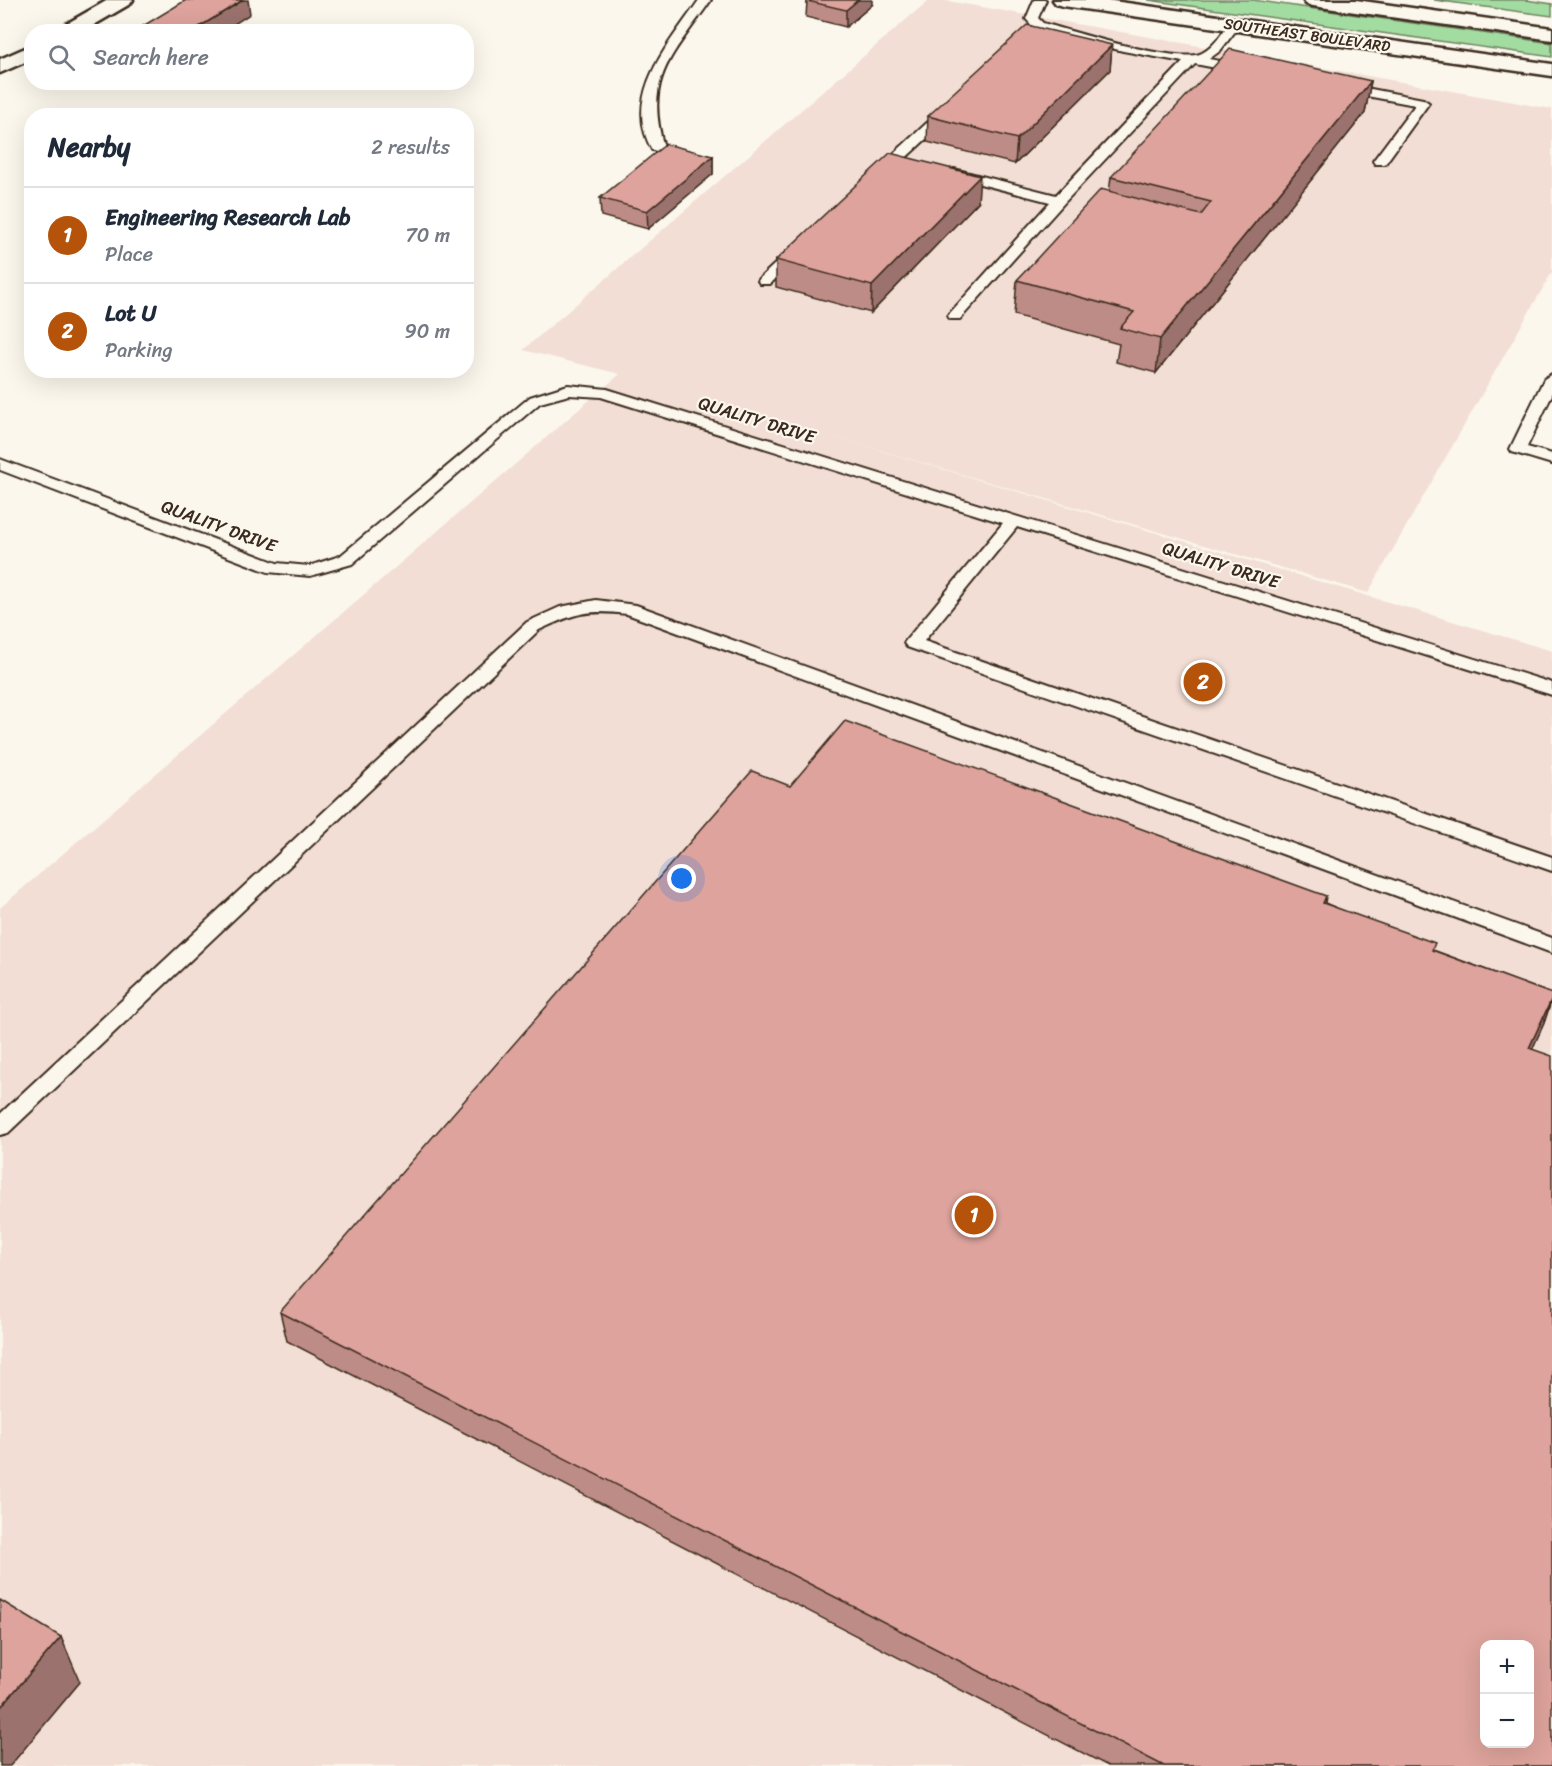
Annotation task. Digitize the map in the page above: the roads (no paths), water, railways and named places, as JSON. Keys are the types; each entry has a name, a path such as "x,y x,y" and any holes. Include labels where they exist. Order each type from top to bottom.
{"street":[{"path":"80,24 123,0"},
{"name":"SOUTHEAST BOULEVARD","path":"1063,0 1552,70"},
{"path":"1313,0 1552,34"},
{"path":"0,67 24,55"}],"lane":[{"path":"657,147 649,126 651,87 670,47 689,26 705,0"},
{"path":"1040,0 1032,19 1035,30 1165,57 1261,73"},
{"path":"955,316 1059,200 1192,60 1203,57 1215,49 1234,25"},
{"path":"1330,86 1423,103 1380,161"},
{"path":"870,183 902,160 955,104"},
{"path":"943,170 1059,200"},
{"path":"765,281 809,240"},
{"path":"1552,379 1518,449 1552,459"},
{"name":"QUALITY DRIVE","path":"0,464 274,568 310,571 346,560 535,400 568,390 602,392 1552,689"},
{"path":"1013,521 913,643 1552,864"},
{"path":"0,1127 533,626 566,611 596,605 630,609 1552,946"}],"place":[{"name":"Lot U","path":"1203,682"},
{"name":"Engineering Research Lab","path":"974,1215"}]}
